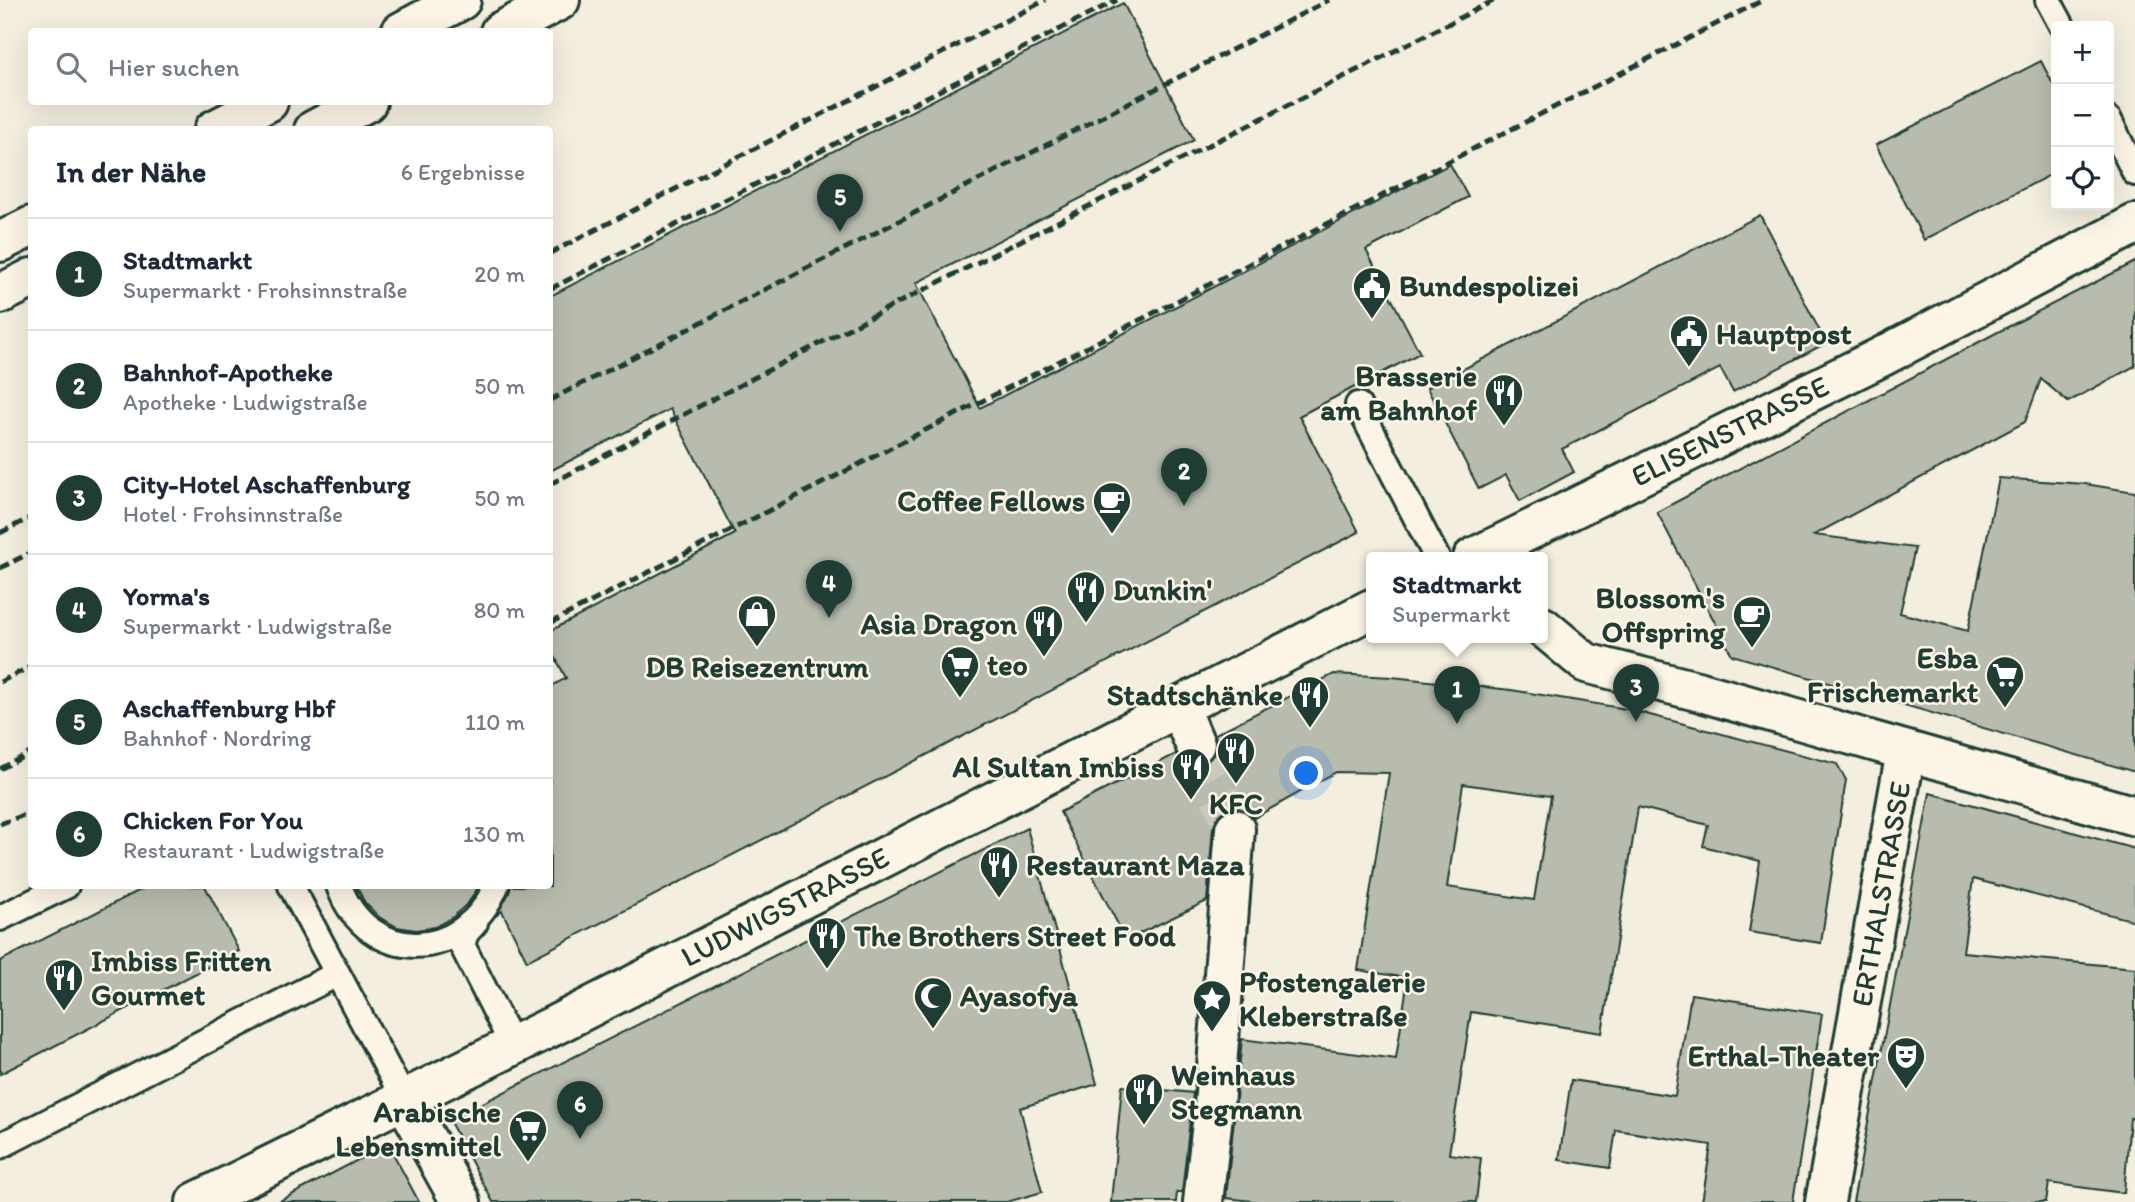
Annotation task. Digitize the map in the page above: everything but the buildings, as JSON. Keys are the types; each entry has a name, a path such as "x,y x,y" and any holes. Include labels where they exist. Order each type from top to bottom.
{"street":[{"path":"408,28 461,0"},
{"path":"508,28 560,0"},
{"path":"222,126 262,105"},
{"path":"322,126 361,105"},
{"name":"ELISENSTRASSE","path":"1492,552 1883,356 2135,224"},
{"path":"0,242 28,228"},
{"path":"0,295 28,280"},
{"name":"LUDWIGSTRASSE","path":"196,1202 513,1046 1366,612"},
{"path":"1548,630 1586,663 1701,692 2135,816"},
{"path":"1179,707 1195,744"},
{"name":"ERTHALSTRASSE","path":"1825,1202 1906,751"},
{"path":"1203,1202 1214,1106 1235,829"},
{"path":"404,1100 461,1202"}],"lane":[{"path":"2049,0 2060,21"},
{"path":"2114,130 2135,173"},
{"path":"1358,405 1434,552"},
{"path":"0,918 60,889"},
{"path":"293,889 404,1100"},
{"path":"340,889 350,909 371,931 392,940 424,944 456,935 473,921 490,901 496,889"},
{"path":"496,889 486,910 466,933 461,945 513,1046"},
{"path":"0,1146 337,974"}],"tunnel":[{"path":"1195,744 1235,829"}],"railway":[{"path":"553,251 1046,0"},
{"path":"553,287 1117,0"},
{"path":"553,398 1329,0"},
{"path":"553,482 884,310 1495,0"},
{"path":"553,621 1763,0"},
{"path":"0,533 28,519"},
{"path":"0,568 28,554"},
{"path":"0,682 28,668"},
{"path":"0,769 28,754"},
{"path":"0,824 28,814"}],"place":[{"name":"Aschaffenburg Hbf","path":"840,232"},
{"name":"Bundespolizei","path":"1372,320"},
{"name":"Hauptpost","path":"1689,368"},
{"name":"Brasserie am Bahnhof","path":"1504,427"},
{"name":"Bahnhof-Apotheke","path":"1184,506"},
{"name":"Coffee Fellows","path":"1112,535"},
{"name":"Yorma's","path":"829,618"},
{"name":"Dunkin'","path":"1086,624"},
{"name":"DB Reisezentrum","path":"757,648"},
{"name":"Blossom's Offspring","path":"1752,649"},
{"name":"Asia Dragon","path":"1044,658"},
{"name":"teo","path":"960,699"},
{"name":"Esba Frischemarkt","path":"2005,709"},
{"name":"City-Hotel Aschaffenburg","path":"1636,722"},
{"name":"Stadtmarkt","path":"1457,724"},
{"name":"Stadtschänke","path":"1310,729"},
{"name":"KFC","path":"1236,785"},
{"name":"Al Sultan Imbiss","path":"1191,801"},
{"name":"Restaurant Maza","path":"999,899"},
{"name":"The Brothers Street Food","path":"827,970"},
{"name":"Imbiss Fritten Gourmet","path":"64,1012"},
{"name":"Ayasofya","path":"933,1030"},
{"name":"Pfostengalerie Kleberstraße","path":"1212,1033"},
{"name":"Erthal-Theater","path":"1906,1090"},
{"name":"Weinhaus Stegmann","path":"1144,1126"},
{"name":"Chicken For You","path":"580,1139"},
{"name":"Arabische Lebensmittel","path":"528,1163"}]}
